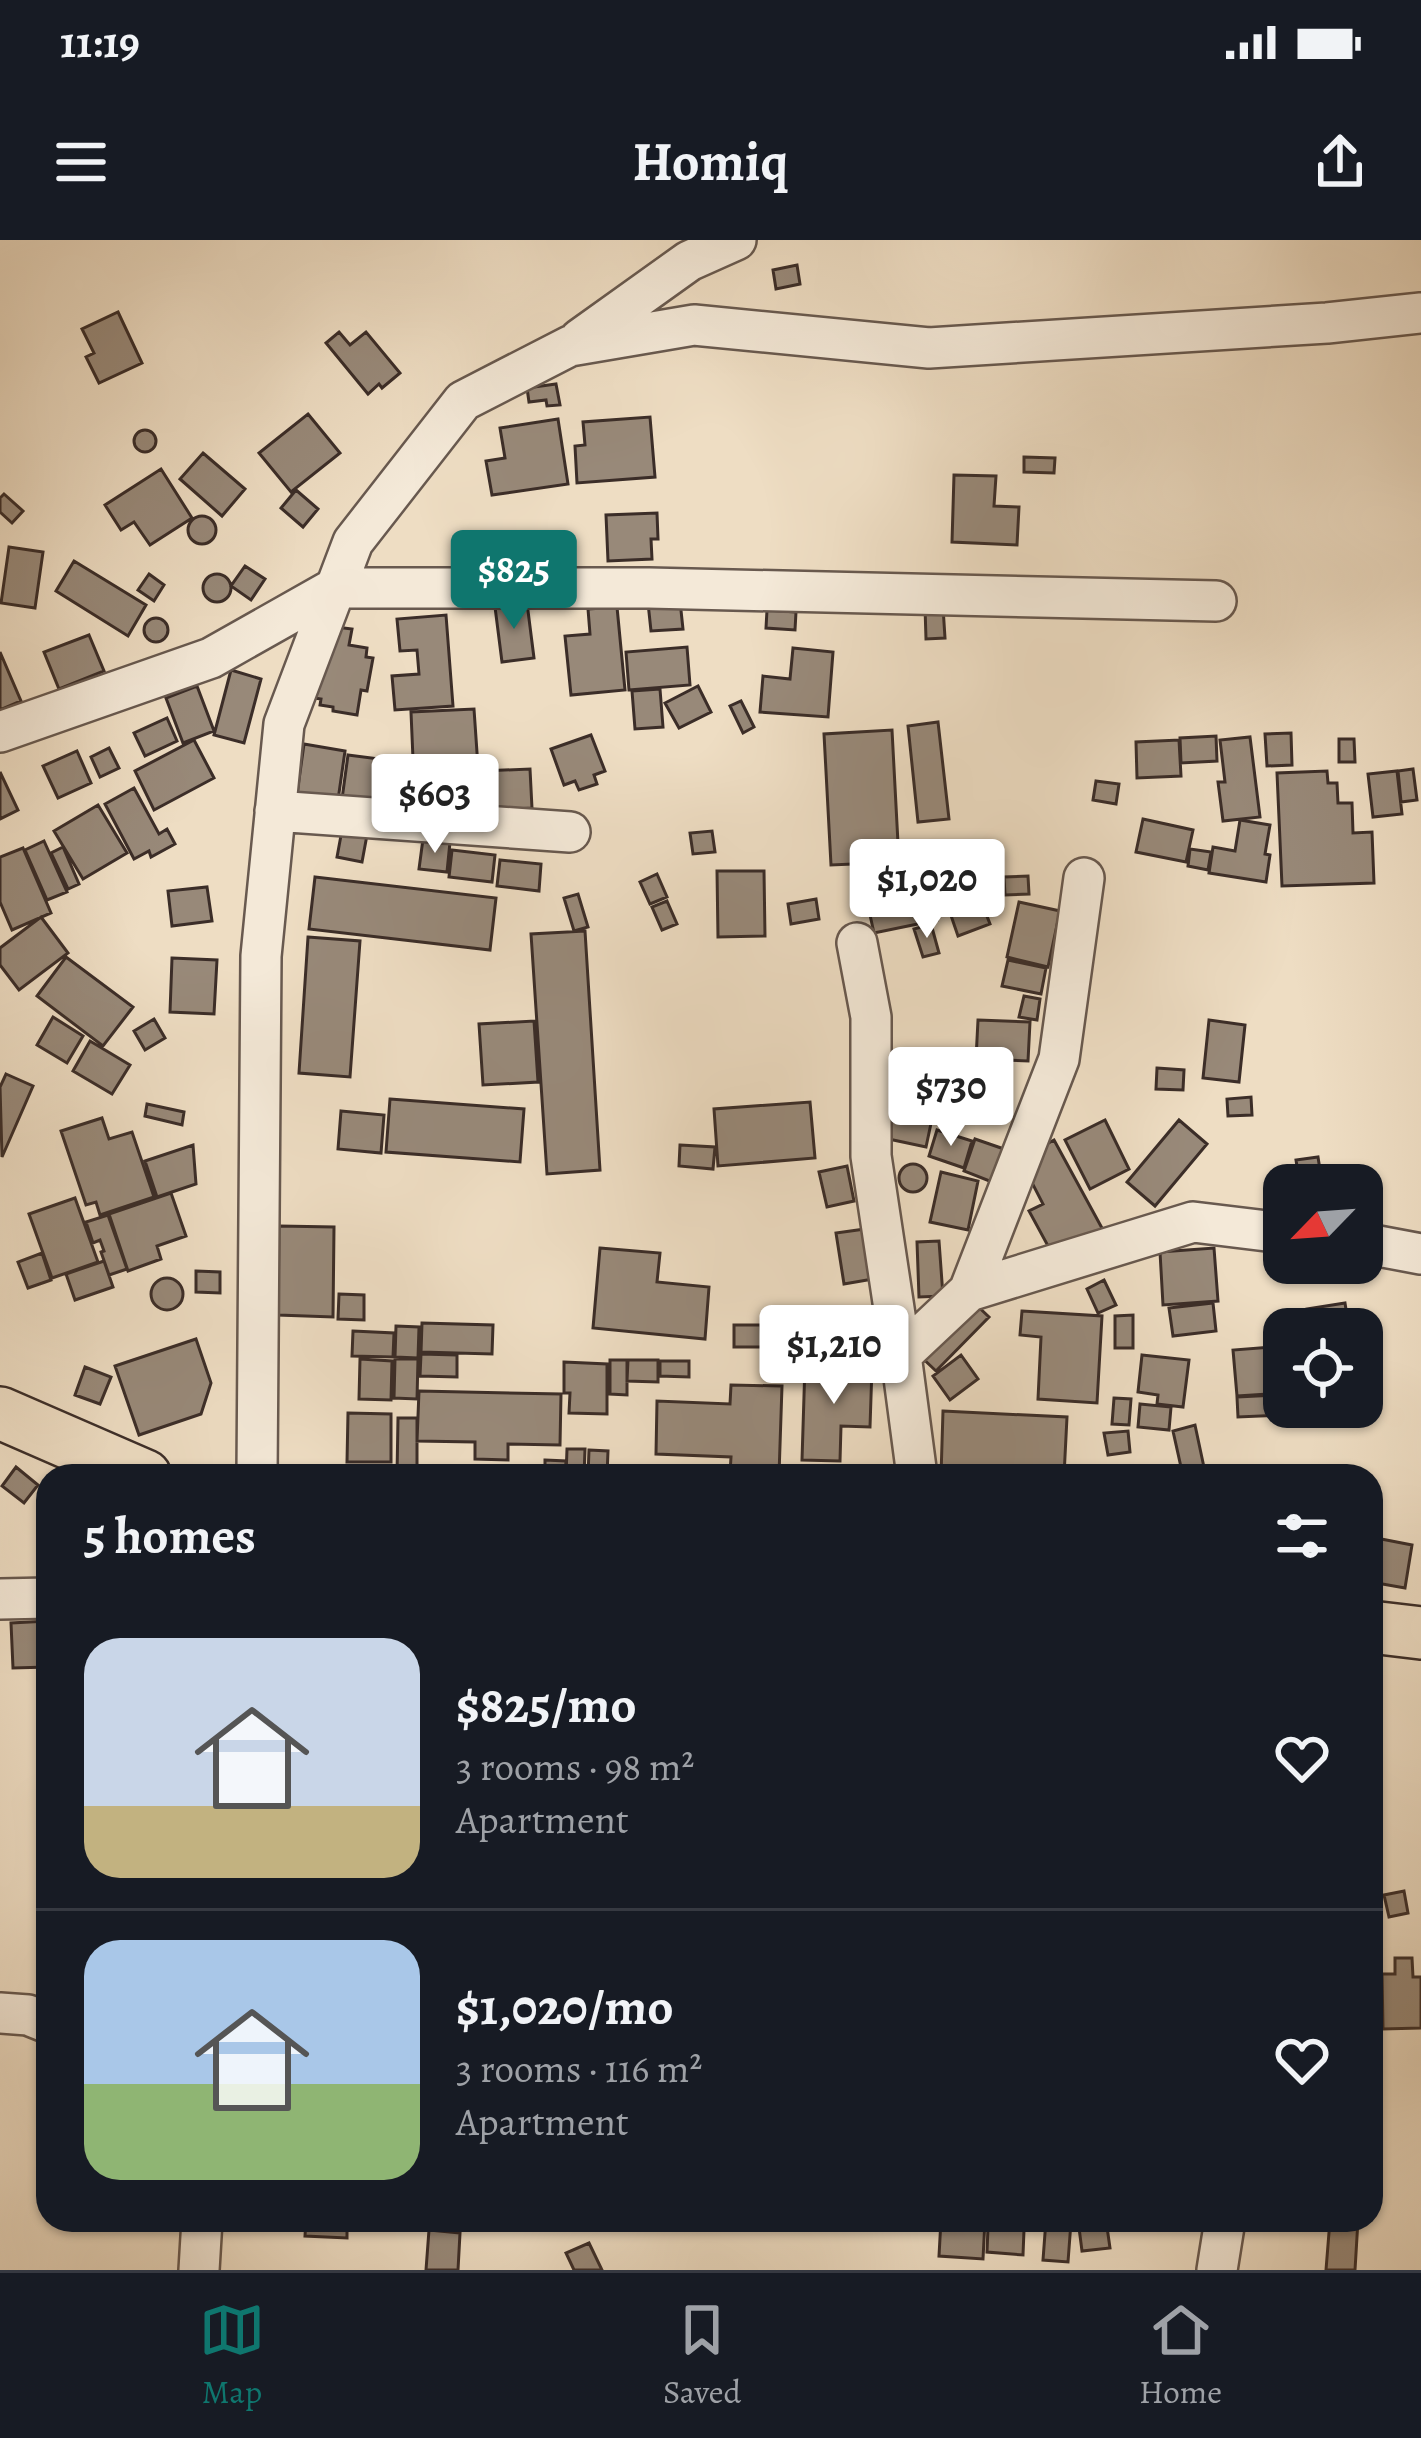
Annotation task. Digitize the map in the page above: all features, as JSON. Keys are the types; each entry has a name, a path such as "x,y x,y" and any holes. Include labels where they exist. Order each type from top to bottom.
{"main road":[{"path":"0,1413 118,1464"},
{"path":"1383,1629 1421,1634"}],"street":[{"path":"256,1464 261,956 284,724 353,542 463,401 570,346 689,261 736,240"},
{"path":"570,346 694,325 929,348 1421,314"},
{"path":"0,732 211,658 335,588 649,588 1216,601"},
{"path":"275,811 570,832"},
{"path":"901,1355 968,1291 1059,1059 1084,878"},
{"path":"857,943 871,1017 871,1156 915,1464"},
{"path":"968,1291 1193,1222 1263,1230"},
{"path":"1383,1247 1421,1254"},
{"path":"0,1599 36,1598"},
{"path":"0,2013 36,2018"},
{"path":"199,2270 201,2232"},
{"path":"1217,2270 1223,2232"}],"building":[{"path":"797,265 800,284 776,289 773,270"},
{"path":"118,312 142,363 99,383 86,357 94,353 82,329"},
{"path":"339,332 350,345 366,332 400,373 368,394 326,343"},
{"path":"556,384 560,405 547,406 546,400 529,402 527,388"},
{"path":"308,414 340,453 291,492 259,453"},
{"path":"650,417 655,477 577,483 575,446 585,445 583,422"},
{"path":"558,419 568,484 492,495 486,461 505,458 500,428"},
{"path":"145,430 156,441 145,452 134,441"},
{"path":"203,453 245,489 222,516 180,479"},
{"path":"1024,457 1055,458 1054,473 1024,472"},
{"path":"161,469 192,518 150,545 134,522 121,530 105,505"},
{"path":"954,475 996,476 994,506 1019,507 1017,545 952,542"},
{"path":"296,490 318,509 303,527 281,508"},
{"path":"4,494 23,511 12,523 0,512"},
{"path":"657,513 658,539 651,539 652,559 608,561 606,515"},
{"path":"202,516 212,520 216,530 212,540 202,544 192,540 188,530 192,520"},
{"path":"9,547 43,552 35,608 1,603"},
{"path":"74,561 146,605 128,636 56,591"},
{"path":"245,566 265,579 251,600 231,586"},
{"path":"149,574 164,585 154,601 138,590"},
{"path":"217,574 227,578 231,588 227,598 217,602 207,598 203,588 207,578"},
{"path":"680,601 683,629 651,631 648,603"},
{"path":"527,603 534,658 502,662 495,607"},
{"path":"617,607 625,690 571,695 565,636 590,634 588,609"},
{"path":"925,607 943,607 945,638 926,639"},
{"path":"767,610 796,612 795,630 766,628"},
{"path":"446,615 453,706 395,710 392,676 419,674 417,650 400,651 397,619"},
{"path":"156,618 168,630 156,642 144,630"},
{"path":"336,627 352,629 349,645 367,648 366,657 373,658 357,715 333,711 314,698"},
{"path":"89,635 104,671 59,689 44,652"},
{"path":"687,647 690,685 629,690 626,652"},
{"path":"793,648 833,652 828,717 760,712 763,676 790,679"},
{"path":"0,652 21,701 0,710"},
{"path":"231,670 261,679 244,743 214,735"},
{"path":"197,686 214,731 183,743 166,698"},
{"path":"698,686 711,712 679,728 665,703"},
{"path":"660,689 663,727 635,729 632,691"},
{"path":"741,701 754,727 743,733 730,706"},
{"path":"474,709 480,796 435,799 432,758 413,759 411,712"},
{"path":"167,718 177,741 145,756 134,733"},
{"path":"938,722 949,819 918,822 908,726"},
{"path":"892,730 899,862 831,865 824,734"},
{"path":"1291,733 1292,765 1267,766 1265,734"},
{"path":"591,735 605,771 594,775 597,784 579,790 575,781 564,785 551,749"},
{"path":"1216,736 1217,761 1181,763 1180,738"},
{"path":"1250,737 1260,817 1223,821 1220,740"},
{"path":"1339,739 1354,739 1355,762 1339,762"},
{"path":"194,740 214,778 154,810 135,771"},
{"path":"1179,740 1181,776 1137,778 1136,742"},
{"path":"304,744 345,751 338,800 297,794"},
{"path":"109,748 119,768 100,777 91,757"},
{"path":"77,751 91,783 58,798 43,766"},
{"path":"348,755 387,760 384,781 397,783 394,806 342,799"},
{"path":"530,769 532,808 484,811 482,771"},
{"path":"1413,769 1417,800 1401,802 1398,771"},
{"path":"402,771 423,772 420,809 400,807"},
{"path":"1327,771 1328,783 1337,783 1338,803 1352,803 1353,833 1372,832 1374,883 1282,886 1277,773"},
{"path":"1397,771 1402,814 1373,817 1368,774"},
{"path":"0,772 18,810 0,819"},
{"path":"1096,781 1119,784 1116,804 1093,800"},
{"path":"134,788 159,834 167,829 175,844 151,857 149,851 134,859 105,804"},
{"path":"98,805 127,853 83,879 54,831"},
{"path":"1143,819 1193,830 1186,862 1136,852"},
{"path":"1240,820 1270,825 1266,882 1209,873 1213,847 1235,851"},
{"path":"342,830 367,835 362,862 337,857"},
{"path":"712,831 715,852 693,854 690,833"},
{"path":"423,839 450,842 447,872 419,869"},
{"path":"44,841 67,892 47,900 25,850"},
{"path":"949,842 962,879 935,888 923,851"},
{"path":"63,847 79,884 68,889 51,853"},
{"path":"23,848 51,913 12,930 0,902 0,857"},
{"path":"1190,849 1211,852 1208,870 1188,866"},
{"path":"452,850 495,855 492,882 449,877"},
{"path":"923,859 930,887 874,902 866,874"},
{"path":"500,860 541,864 539,891 497,886"},
{"path":"717,871 764,871 765,936 718,937"},
{"path":"657,874 667,897 650,904 640,882"},
{"path":"1028,876 1029,894 1005,895 1004,877"},
{"path":"315,877 496,898 490,950 309,929"},
{"path":"992,880 1001,905 985,911 990,924 958,936 945,898"},
{"path":"207,887 212,921 172,926 168,891"},
{"path":"931,893 937,920 874,933 868,906"},
{"path":"578,894 588,927 574,931 564,898"},
{"path":"816,899 819,919 791,924 788,904"},
{"path":"667,901 677,924 662,930 652,907"},
{"path":"1019,902 1060,911 1048,967 1007,957"},
{"path":"41,917 68,953 19,990 0,965 0,948"},
{"path":"931,924 939,953 923,957 914,929"},
{"path":"585,931 600,1170 547,1174 531,934"},
{"path":"308,937 360,941 350,1077 299,1073"},
{"path":"66,957 133,1007 103,1046 37,996"},
{"path":"172,958 217,960 214,1014 170,1012"},
{"path":"1008,960 1046,968 1041,994 1002,986"},
{"path":"1024,996 1040,999 1037,1020 1019,1017"},
{"path":"53,1017 83,1036 67,1063 37,1045"},
{"path":"154,1019 165,1038 145,1050 134,1031"},
{"path":"978,1020 1030,1022 1028,1061 976,1059"},
{"path":"1209,1020 1245,1025 1239,1082 1203,1078"},
{"path":"534,1021 538,1082 483,1085 479,1024"},
{"path":"90,1041 130,1065 112,1094 73,1071"},
{"path":"1157,1068 1184,1070 1183,1090 1156,1089"},
{"path":"898,1072 940,1081 926,1147 884,1138"},
{"path":"6,1074 33,1086 2,1157 0,1087"},
{"path":"963,1093 976,1106 963,1119 950,1106"},
{"path":"1251,1097 1252,1115 1228,1116 1227,1099"},
{"path":"390,1099 524,1109 520,1162 386,1152"},
{"path":"810,1102 815,1158 718,1166 714,1109"},
{"path":"147,1104 184,1112 182,1125 145,1116"},
{"path":"341,1111 384,1115 381,1153 338,1149"},
{"path":"102,1118 109,1139 132,1132 154,1197 100,1215 96,1202 86,1205 61,1131"},
{"path":"1105,1120 1129,1169 1090,1189 1065,1140"},
{"path":"1179,1120 1207,1144 1155,1206 1127,1182"},
{"path":"937,1130 972,1141 964,1168 929,1156"},
{"path":"975,1139 1004,1149 992,1182 964,1171"},
{"path":"1054,1140 1103,1230 1054,1257 1029,1211 1043,1204 1027,1173 1029,1154"},
{"path":"193,1145 196,1184 157,1197 145,1161"},
{"path":"680,1145 715,1147 713,1169 679,1166"},
{"path":"1318,1157 1319,1164 1297,1164 1296,1160"},
{"path":"913,1164 923,1168 927,1178 923,1188 913,1192 903,1188 899,1178 903,1168"},
{"path":"847,1166 854,1201 827,1207 819,1172"},
{"path":"941,1172 978,1181 968,1230 930,1222"},
{"path":"171,1193 186,1236 157,1246 161,1259 128,1271 109,1214"},
{"path":"75,1198 98,1262 52,1278 29,1214"},
{"path":"108,1215 127,1269 109,1275 100,1240 93,1243 86,1222"},
{"path":"279,1226 334,1227 333,1317 278,1315"},
{"path":"865,1229 873,1279 844,1284 836,1233"},
{"path":"939,1241 943,1296 919,1297 917,1242"},
{"path":"600,1248 660,1253 657,1282 709,1287 705,1339 593,1328"},
{"path":"1214,1248 1218,1301 1163,1305 1160,1252"},
{"path":"42,1253 51,1280 28,1288 18,1262"},
{"path":"104,1261 113,1287 75,1300 66,1274"},
{"path":"196,1271 220,1272 220,1293 196,1292"},
{"path":"167,1278 178,1283 183,1294 178,1305 167,1310 156,1305 151,1294 156,1283"},
{"path":"1104,1280 1116,1305 1098,1313 1087,1289"},
{"path":"339,1294 364,1295 364,1320 338,1319"},
{"path":"969,1298 989,1317 936,1371 916,1352"},
{"path":"1213,1303 1216,1331 1173,1336 1169,1308"},
{"path":"1022,1311 1102,1316 1097,1403 1038,1399 1041,1337 1020,1335"},
{"path":"1133,1315 1133,1348 1115,1348 1115,1316"},
{"path":"422,1323 493,1325 492,1354 421,1352"},
{"path":"734,1325 761,1325 762,1347 734,1347"},
{"path":"396,1326 419,1327 418,1358 395,1357"},
{"path":"353,1331 394,1333 393,1357 352,1356"},
{"path":"196,1339 211,1383 201,1414 139,1435 115,1366"},
{"path":"1263,1348 1263,1394 1237,1396 1233,1350"},
{"path":"421,1354 457,1355 457,1377 420,1376"},
{"path":"961,1355 978,1379 950,1400 933,1376"},
{"path":"1142,1355 1189,1360 1183,1407 1157,1404 1158,1395 1138,1392"},
{"path":"360,1359 392,1361 391,1400 359,1399"},
{"path":"395,1359 418,1359 417,1399 394,1398"},
{"path":"610,1360 627,1360 627,1395 610,1394"},
{"path":"628,1360 658,1360 658,1382 627,1381"},
{"path":"660,1361 689,1361 689,1377 660,1376"},
{"path":"564,1362 607,1364 607,1414 569,1413"},
{"path":"805,1364 872,1367 870,1427 841,1426 840,1461 802,1460"},
{"path":"85,1367 111,1377 100,1404 75,1395"},
{"path":"731,1385 782,1386 779,1464 731,1464 731,1457 656,1454 657,1401 730,1404"},
{"path":"419,1391 561,1394 560,1445 508,1444 508,1460 475,1459 475,1442 417,1441"},
{"path":"1263,1396 1263,1416 1238,1417 1237,1397"},
{"path":"1114,1398 1131,1399 1129,1425 1112,1424"},
{"path":"1140,1404 1171,1407 1169,1430 1138,1427"},
{"path":"943,1411 1067,1417 1065,1464 941,1464"},
{"path":"348,1413 391,1414 391,1462 347,1462"},
{"path":"398,1418 417,1418 417,1464 397,1464"},
{"path":"1195,1425 1203,1464 1180,1464 1173,1431"},
{"path":"1128,1431 1130,1452 1108,1455 1104,1433"},
{"path":"567,1449 585,1449 584,1464 566,1464"},
{"path":"589,1450 608,1451 607,1464 588,1464"},
{"path":"16,1467 36,1483 24,1503 2,1486"},
{"path":"1383,1539 1412,1545 1405,1588 1383,1584"},
{"path":"36,1622 36,1667 13,1668 11,1623"},
{"path":"1404,1891 1408,1913 1389,1917 1384,1895"},
{"path":"1395,1958 1412,1958 1413,1977 1421,1977 1421,2028 1383,2029 1383,1974 1395,1974"},
{"path":"305,2232 347,2232 347,2238 305,2236"},
{"path":"429,2232 460,2233 458,2270 426,2270"},
{"path":"940,2232 984,2232 983,2259 939,2256"},
{"path":"988,2232 1024,2232 1023,2255 987,2252"},
{"path":"1045,2232 1070,2232 1068,2262 1043,2260"},
{"path":"1080,2232 1108,2232 1110,2248 1082,2251"},
{"path":"1329,2232 1357,2232 1355,2270 1326,2270"},
{"path":"589,2243 602,2270 574,2270 566,2253"}]}
